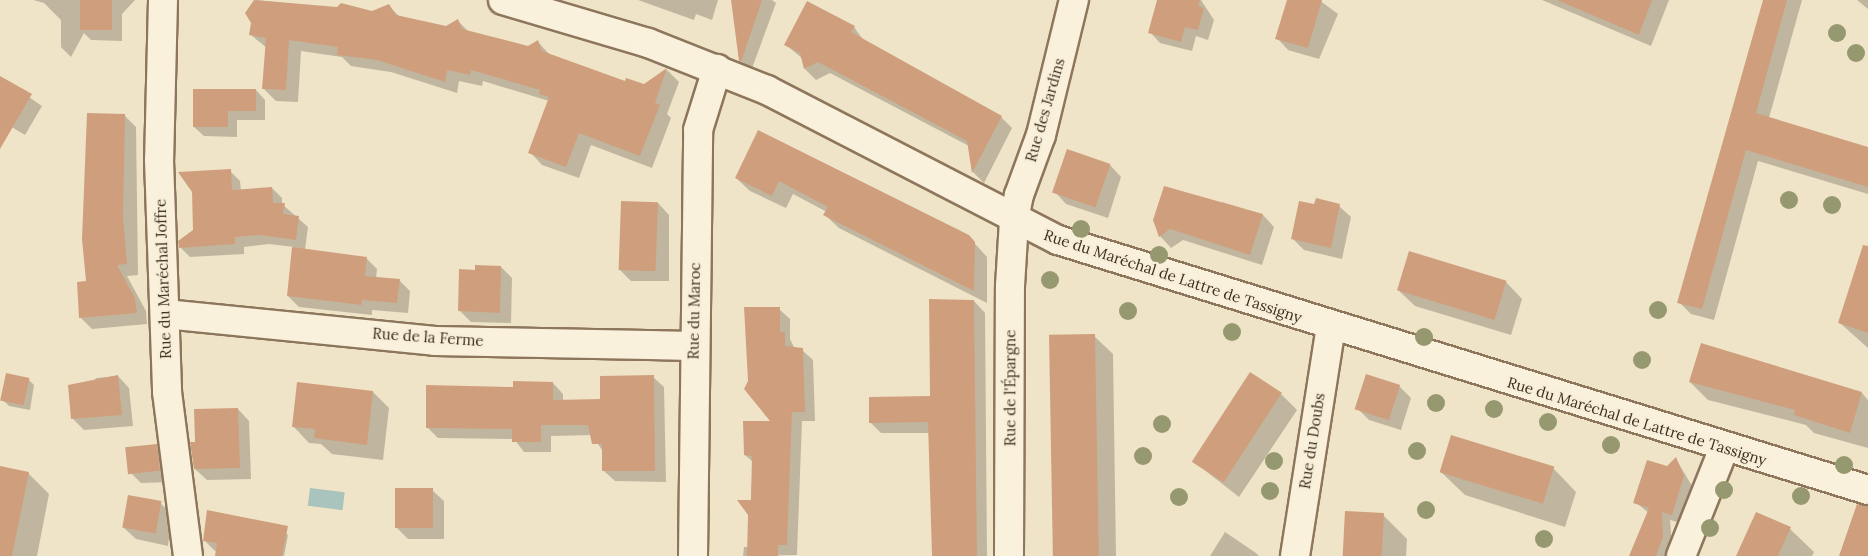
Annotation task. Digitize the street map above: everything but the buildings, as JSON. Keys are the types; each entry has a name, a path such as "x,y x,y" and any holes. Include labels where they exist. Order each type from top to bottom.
{"street":[{"name":"Rue du Maréchal Joffre","path":"163,0 159,160 167,392 188,556"},
{"name":"Rue du Maréchal de Lattre de Tassigny","path":"503,0 648,43 717,69 973,193 1014,220 1058,240 1331,327 1868,490"},
{"name":"Rue des Jardins","path":"1014,220 1018,195 1041,135 1074,0"},
{"name":"Rue du Maroc","path":"693,556 692,345 698,130 717,69"},
{"name":"Rue de l'Épargne","path":"1009,556 1010,286 1014,220"},
{"name":"Rue de la Ferme","path":"165,314 435,341 692,345"},
{"name":"Rue du Doubs","path":"1295,556 1331,327"},
{"path":"1681,556 1724,448"}],"water":[{"path":"310,488 345,492 343,510 308,506"}]}
